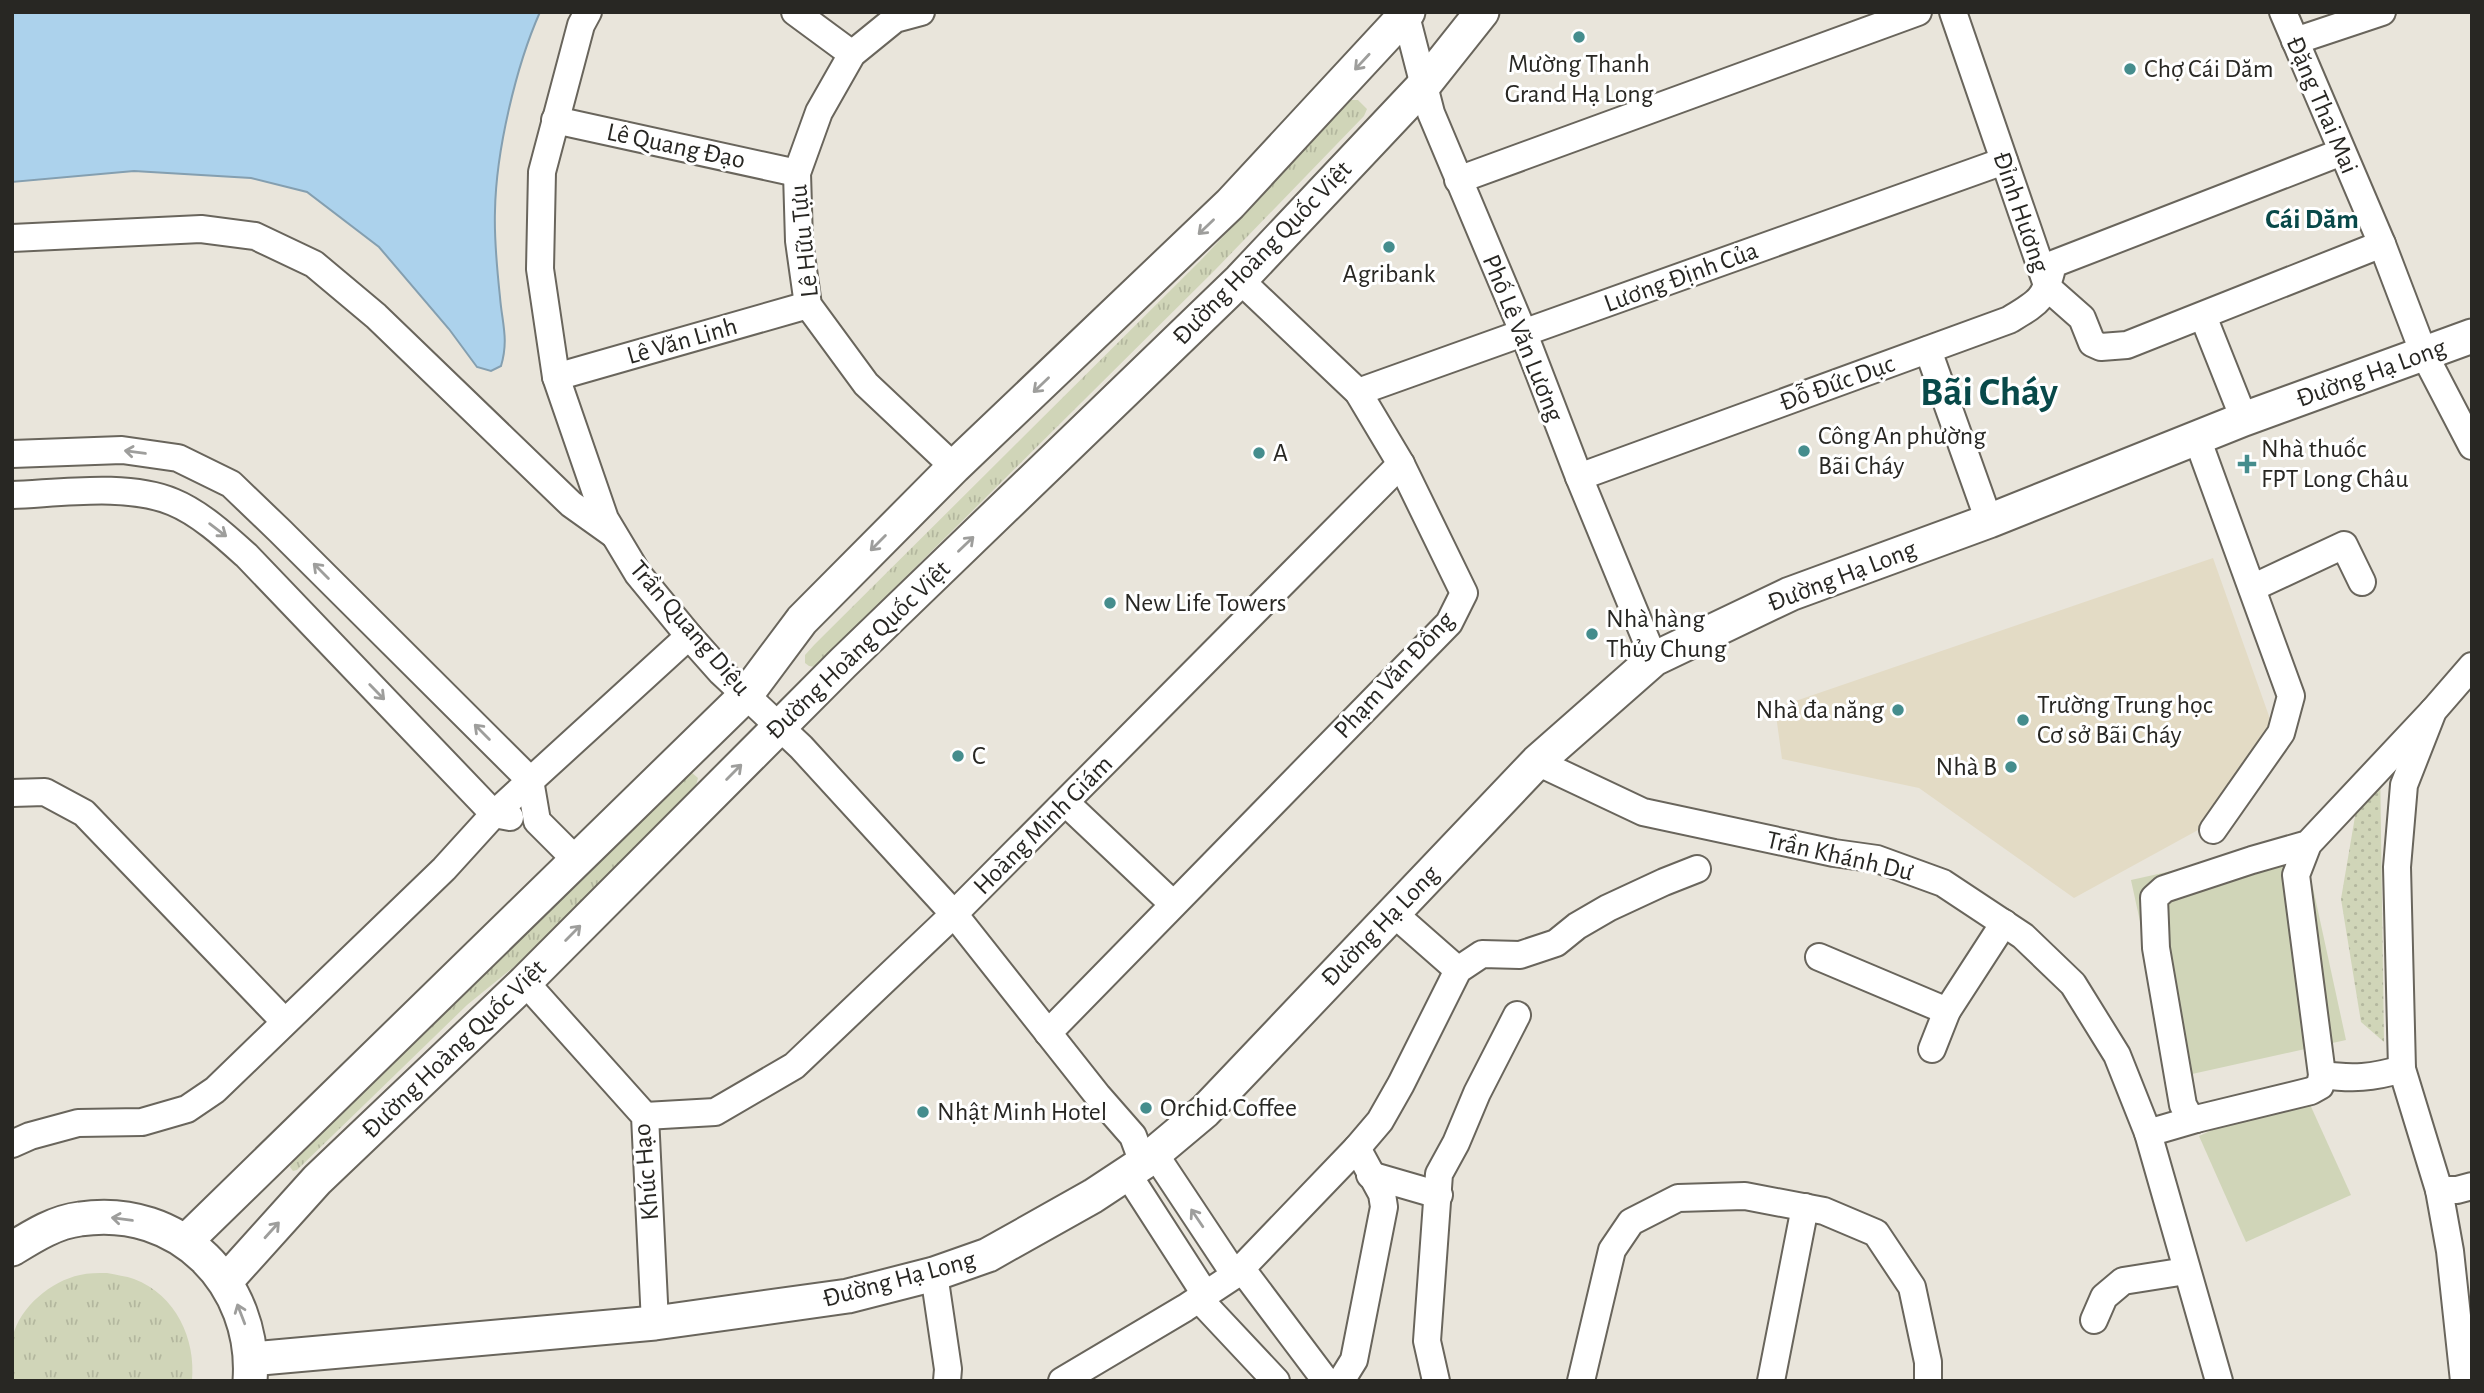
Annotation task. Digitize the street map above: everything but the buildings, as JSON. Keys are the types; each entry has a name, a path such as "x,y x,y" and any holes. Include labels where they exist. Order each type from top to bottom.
{"main road":[{"name":"Đường Hoàng Quốc Việt","path":"226,1281 317,1180 525,982 779,727 1240,280 1424,85 1482,12"},
{"name":"Đường Hoàng Quốc Việt","path":"186,1241 746,695 802,620 954,467 1230,204 1406,13"},
{"name":"Đường Hạ Long","path":"251,1370 655,1323 848,1296 934,1274 988,1255 1093,1196 1141,1163 1205,1111 1537,762 1654,659 1790,593 1989,521 2244,419 2472,336"},
{"path":"12,1249 43,1230 79,1219 116,1217 153,1225 186,1241 208,1259 226,1281 244,1318 251,1370"}],"street":[{"name":"Trần Quang Diệu","path":"588,12 581,25 542,172 540,269 556,377 601,507 638,574 689,636 801,747 954,914 1133,1136 1141,1163"},
{"path":"795,12 852,54"},
{"path":"1458,180 1918,12"},
{"name":"Đỉnh Hương","path":"1952,12 2048,288 2082,318 2092,343 2101,347 2127,345 2382,244"},
{"name":"Đặng Thai Mai","path":"2283,12 2382,244 2424,354 2472,446"},
{"path":"2295,41 2382,12"},
{"name":"Phố Lê Văn Lương","path":"1406,13 1431,113 1524,334 1654,659"},
{"name":"Lê Hữu Tựu","path":"902,14 852,54 819,112 797,173 799,241 808,305 866,384 954,467"},
{"name":"Lê Quang Đạo","path":"555,120 797,173"},
{"name":"Đỗ Đức Dục","path":"1579,477 2008,320 2036,304 2048,288 2053,264 2342,152"},
{"name":"Lương Định Của","path":"1358,392 2004,161"},
{"path":"12,238 201,229 255,236 314,264 376,316 570,504 615,536"},
{"name":"Phạm Văn Đồng","path":"1048,1033 1449,624 1464,593 1401,464 1358,392 1240,280"},
{"name":"Lê Văn Linh","path":"556,377 808,305"},
{"path":"2203,316 2244,419"},
{"path":"1928,350 1989,521"},
{"path":"2197,438 2291,696 2281,733 2213,830"},
{"path":"12,454 122,450 178,458 230,484 530,780 537,821 577,861"},
{"path":"174,502 178,458"},
{"name":"Hoàng Minh Giám","path":"645,1116 715,1112 794,1066 1066,803 1401,464"},
{"path":"12,495 121,490 174,502 220,531 247,556 494,814 537,821"},
{"path":"2252,588 2344,545 2362,582"},
{"path":"12,1144 30,1136 78,1123 142,1122 187,1109 215,1090 444,869 494,814 689,636"},
{"path":"2148,1133 2311,1091 2320,1086 2322,1075 2296,875 2308,844 2472,666"},
{"path":"2432,711 2404,785 2397,867 2402,1069 2439,1190 2450,1251 2464,1381"},
{"name":"Trần Khánh Dư","path":"1537,762 1643,812 1834,853 1877,859 1943,883 2022,936 2073,985 2117,1055 2148,1133 2219,1381"},
{"path":"12,793 45,792 83,813 285,1021"},
{"path":"1066,803 1173,904"},
{"path":"2196,1119 2188,1114 2183,1105 2156,947 2154,898 2164,888 2308,844"},
{"path":"1062,1381 1202,1297 1238,1271 1357,1148 1380,1121 1401,1084 1458,970 1482,954 1520,955 1556,943 1577,926 1608,908 1697,869"},
{"path":"1392,912 1458,970"},
{"path":"1932,1048 1947,1011 2004,923"},
{"path":"1819,957 1947,1011"},
{"name":"Khúc Hạo","path":"525,982 645,1116 655,1323"},
{"path":"1436,1381 1427,1341 1439,1174 1517,1015"},
{"path":"2322,1075 2371,1078 2402,1069"},
{"path":"1341,1381 1354,1360 1384,1208 1382,1194 1357,1148"},
{"path":"1141,1163 1238,1271 1326,1381"},
{"path":"1141,1163 1202,1297 1275,1379 1303,1349"},
{"path":"1370,1175 1439,1195"},
{"path":"2439,1190 2457,1190 2472,1186"},
{"path":"1581,1381 1612,1250 1631,1222 1678,1198 1745,1196 1824,1212 1876,1233 1912,1287 1928,1362 1928,1381"},
{"path":"1771,1381 1805,1208"},
{"path":"2094,1320 2104,1297 2123,1281 2186,1270"},
{"path":"934,1274 952,1377"}],"shaded area":[{"name":"Trường Trung học Cơ sở Bãi Cháy","path":"2213,558 2275,733 2209,824 2074,898 1919,788 1782,759 1775,708"}],"green space":[{"path":"1351,100 1358,100 1367,109 1364,116 1215,270 815,667 805,663 805,655 815,644 1203,258"},
{"path":"2380,763 2384,1042 2361,1022 2341,899 2360,787"},
{"path":"691,772 698,778 695,789 536,949 467,1005 293,1171 291,1164 680,776"},
{"path":"2303,842 2346,1040 2174,1078 2131,880"},
{"path":"2303,1089 2351,1195 2246,1242 2199,1136"},
{"path":"107,1273 131,1278 149,1286 172,1307 191,1350 192,1381 12,1381 13,1336 22,1315 38,1297 58,1283 86,1274"}],"water":[{"path":"12,12 540,12 515,83 503,136 496,187 495,243 505,339 501,366 491,371 477,367 449,329 379,247 307,192 251,178 134,171 12,182"}],"place":[{"name":"Mường Thanh Grand Hạ Long","path":"1579,37"},
{"name":"Chợ Cái Dăm","path":"2130,69"},
{"name":"Agribank","path":"1389,247"},
{"name":"Công An phường Bãi Cháy","path":"1804,451"},
{"name":"A","path":"1259,453"},
{"name":"Nhà thuốc FPT Long Châu","path":"2247,464"},
{"name":"New Life Towers","path":"1110,603"},
{"name":"Nhà hàng Thủy Chung","path":"1592,634"},
{"name":"Nhà đa năng","path":"1898,710"},
{"name":"Trường Trung học Cơ sở Bãi Cháy","path":"2023,720"},
{"name":"C","path":"958,756"},
{"name":"Nhà B","path":"2011,767"},
{"name":"Orchid Coffee","path":"1146,1108"},
{"name":"Nhật Minh Hotel","path":"923,1112"}],"district":[{"name":"Cái Dăm","path":"2312,220"},
{"name":"Bãi Cháy","path":"1989,393"}]}
